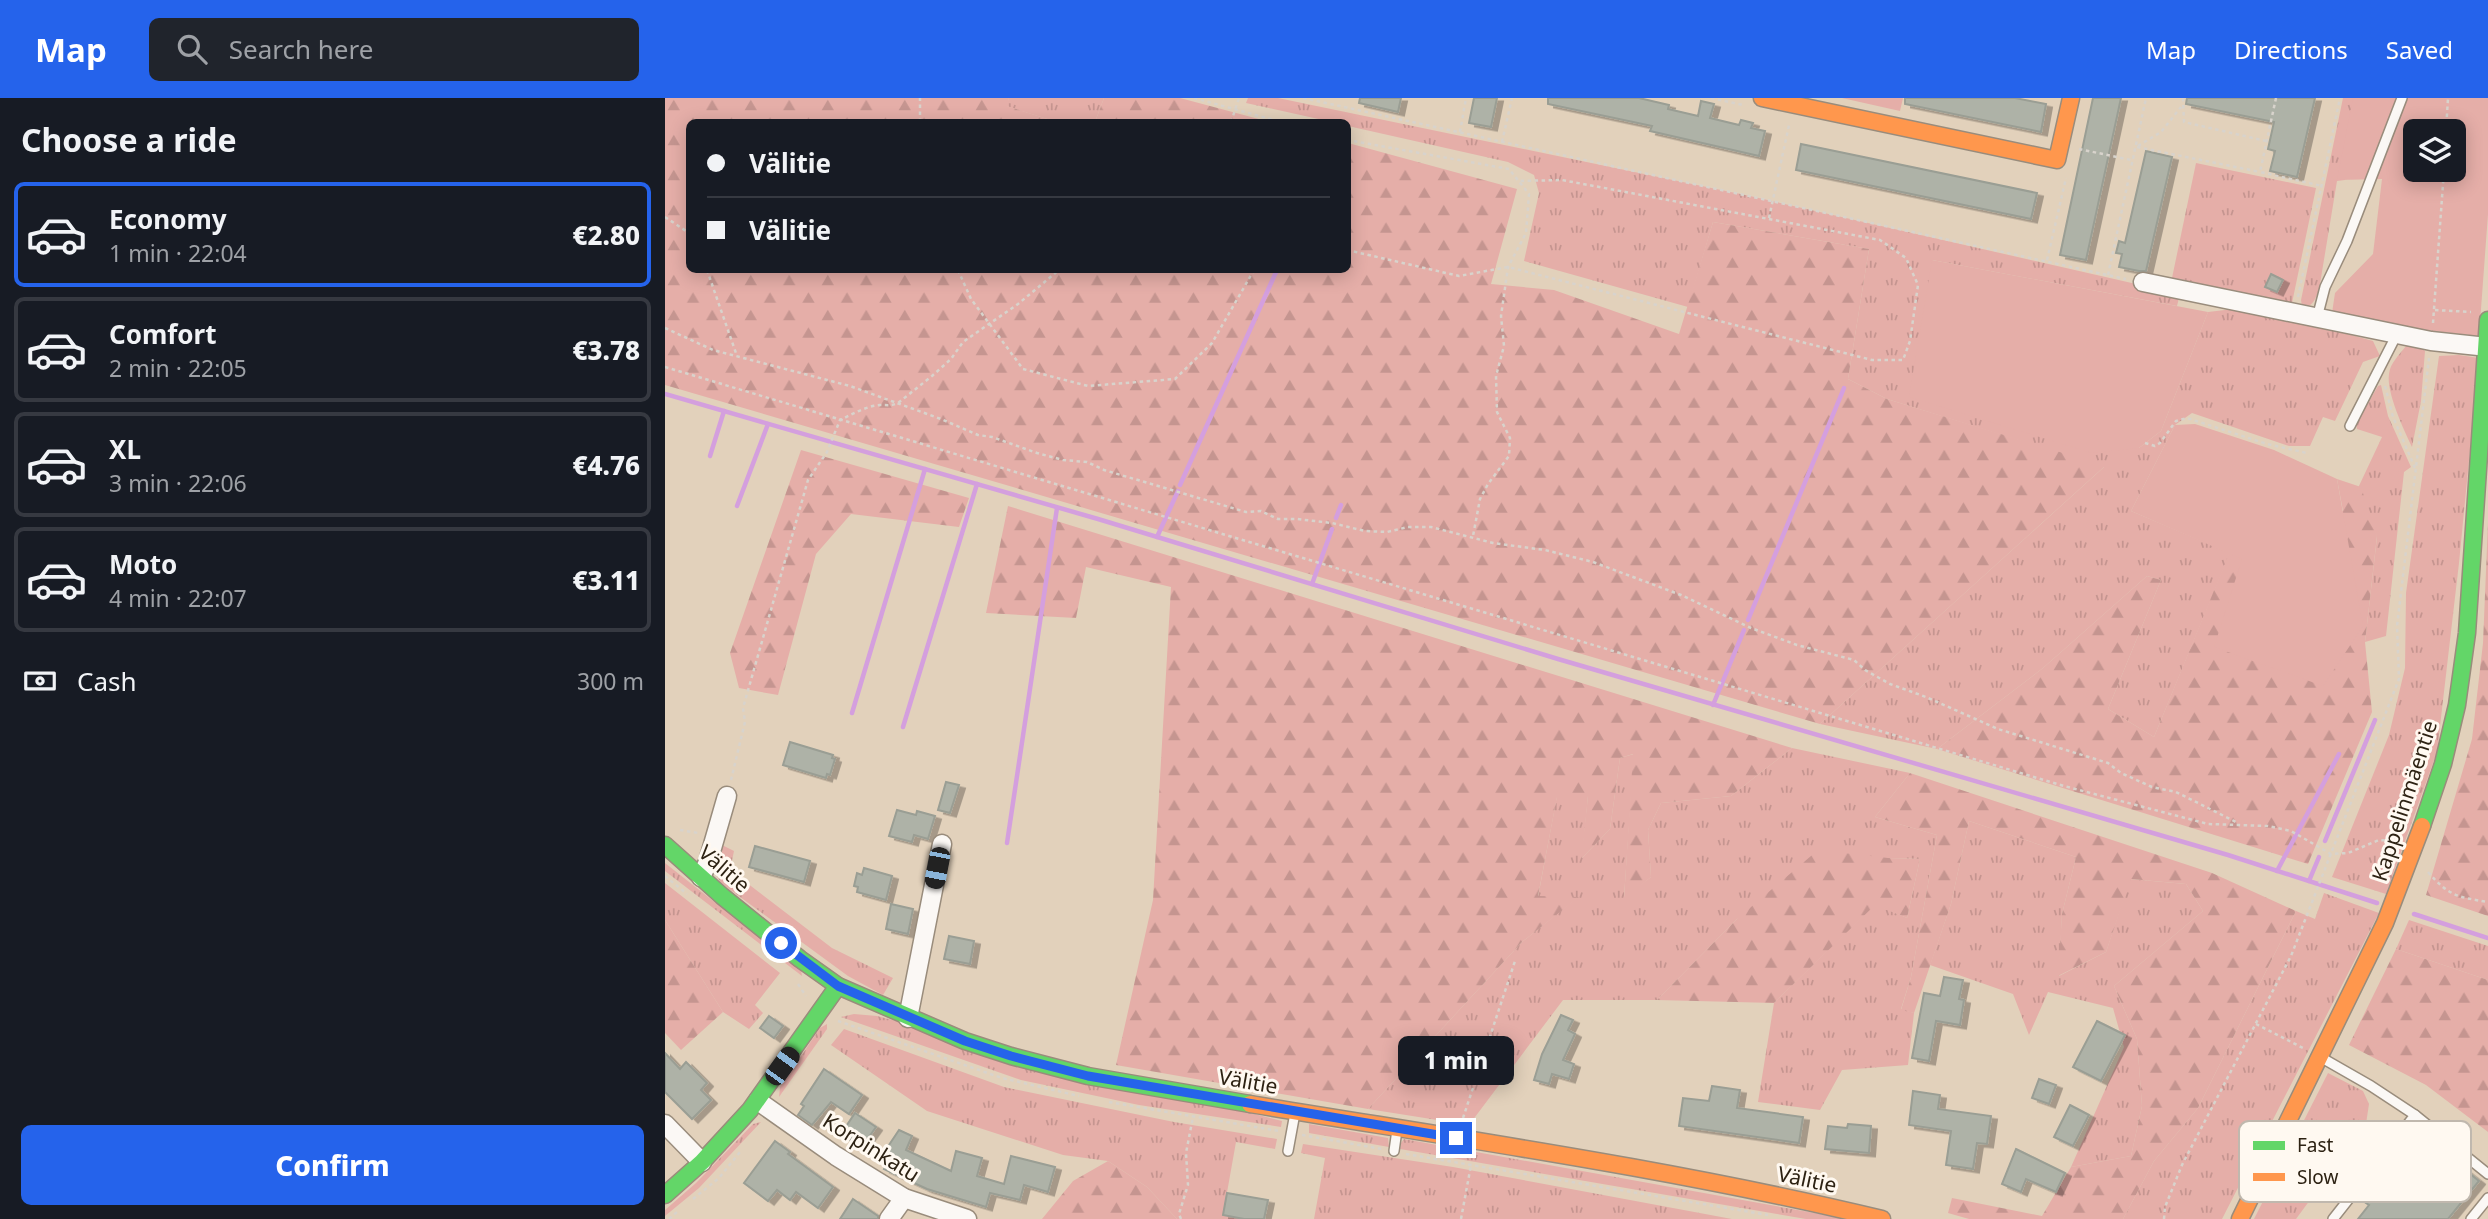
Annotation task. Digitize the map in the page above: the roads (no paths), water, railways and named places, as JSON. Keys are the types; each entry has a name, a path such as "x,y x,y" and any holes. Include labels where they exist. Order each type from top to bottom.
{"main road":[{"path":"1762,98 2057,160 2071,98"},
{"name":"Kappelinmäentie","path":"2289,1121 2385,923 2413,856 2443,764 2467,633 2487,347 2481,316"},
{"name":"Välitie","path":"665,845 800,959 838,986 908,1018 1011,1056 1088,1076 1794,1198 1882,1219"},
{"path":"665,1195 734,1130 758,1101 838,986"},
{"name":"Kappelinmäentie","path":"2240,1219 2248,1202"}],"street":[{"path":"2143,282 2431,341 2487,347"},
{"path":"701,877 727,796"},
{"path":"908,1018 942,844"},
{"name":"Korpinkatu","path":"758,1101 836,1156 904,1198 967,1219"},
{"path":"665,1124 702,1162"},
{"path":"890,1219 904,1198"}],"lane":[{"path":"2317,318 2325,287 2347,241 2402,98"},
{"path":"2350,426 2397,334"},
{"path":"2321,1057 2371,1086 2422,1121"},
{"path":"1288,1151 1295,1112"},
{"path":"2410,1121 2415,1115"},
{"path":"1394,1152 1397,1128"},
{"path":"2471,1160 2488,1174"},
{"path":"2471,1219 2488,1198"},
{"path":"2333,1219 2346,1202"}],"waterway":[{"path":"1180,485 1276,273"},
{"path":"1748,620 1844,388"},
{"path":"665,394 1098,519 1558,659 2228,855 2377,903"},
{"path":"710,456 724,411"},
{"path":"737,506 768,424"},
{"path":"852,713 925,469"},
{"path":"903,727 977,484"},
{"path":"1157,537 1178,491"},
{"path":"1336,518 1341,505"},
{"path":"1007,843 1057,508"},
{"path":"1312,584 1332,529"},
{"path":"1713,705 1744,630"},
{"path":"2325,841 2375,720"},
{"path":"2277,871 2339,754"},
{"path":"2309,881 2319,857"},
{"path":"2414,914 2488,938"}]}
